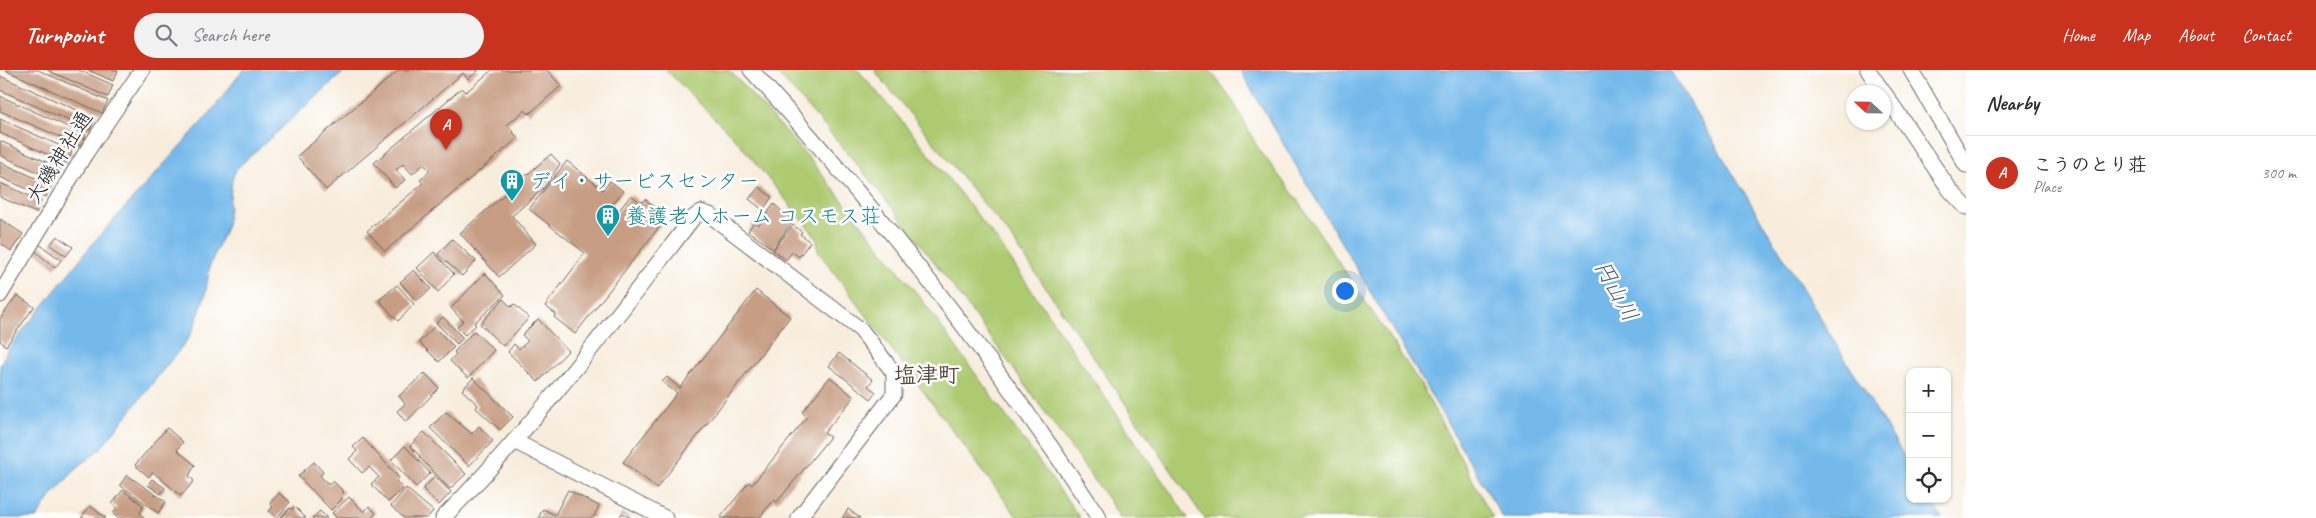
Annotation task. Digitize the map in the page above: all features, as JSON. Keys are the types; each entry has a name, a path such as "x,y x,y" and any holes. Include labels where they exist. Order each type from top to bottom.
{"street":[{"name":"大磯神社通","path":"0,295 85,154 142,70"},
{"path":"751,70 813,137 957,318 1099,518"},
{"path":"1868,70 1878,85"},
{"path":"1911,70 1966,165"},
{"path":"1891,105 1950,190 1966,207"},
{"path":"448,517 567,380 692,218 701,212 710,215 861,330 894,373 894,394 799,518"},
{"path":"514,441 665,518"}],"green space":[{"path":"666,70 729,70 803,151 919,296 1080,518 1018,518 818,251 817,238 739,143"},
{"path":"774,70 858,70 917,139 997,240 1188,518 1120,518 988,334 906,225 820,120"},
{"path":"874,70 1210,70 1234,103 1258,148 1296,198 1421,385 1493,518 1204,518 1008,233"}],"water":[{"path":"243,70 346,70 236,169 232,180 227,225 210,265 205,296 188,339 100,449 79,466 53,494 36,518 0,518 0,366 7,351 93,243 210,113"},
{"name":"円山川","path":"1240,70 1670,70 1906,459 1906,503 1933,503 1942,518 1503,518"}],"building":[{"path":"5,70 38,70 108,101 102,113"},
{"path":"47,70 79,70 113,85 108,97"},
{"path":"88,70 116,70 118,71 113,81"},
{"path":"399,70 479,70 468,79 463,73 326,190 297,156"},
{"path":"492,70 547,70 561,86 529,114 525,110 507,125 518,138 385,251 367,231 423,183 420,180 430,171 424,164 412,174 403,164 396,170 405,180 395,188 374,163 462,88 466,92"},
{"path":"0,76 95,118 90,130 0,90"},
{"path":"0,96 86,135 81,146 0,111"},
{"path":"0,119 72,151 67,163 0,133"},
{"path":"0,141 60,168 55,180 0,155"},
{"name":"デイ・サービスセンター","path":"551,154 560,164 544,188 512,216 536,244 499,277 460,233"},
{"name":"養護老人ホーム コスモス荘","path":"567,161 603,190 610,181 623,191 603,216 610,222 631,195 641,203 645,199 667,217 575,334 554,317 556,314 545,306 585,253 529,209"},
{"path":"0,162 51,185 46,197 0,177"},
{"path":"0,183 41,201 36,213 0,197"},
{"path":"759,187 772,197 763,210 749,199"},
{"path":"774,204 793,221 773,249 748,231 754,222 759,225"},
{"path":"0,219 23,234 11,251 0,243"},
{"path":"793,225 810,242 799,257 792,252 786,260 773,250"},
{"path":"57,236 73,247 66,256 50,245"},
{"path":"452,239 476,261 462,276 438,254"},
{"path":"39,244 61,260 55,268 34,250"},
{"path":"434,252 454,274 438,292 417,268"},
{"path":"414,270 431,289 416,301 400,282"},
{"path":"485,273 505,295 474,323 476,325 465,335 457,327 463,321 451,308"},
{"path":"397,285 414,304 398,321 379,300"},
{"path":"756,290 790,317 657,488 623,462 677,393 662,382 667,377 680,388"},
{"path":"17,295 34,307 6,346 0,341 0,319"},
{"path":"503,299 511,307 514,304 529,318 503,346 480,324"},
{"path":"443,317 463,338 457,344 436,323"},
{"path":"538,319 568,351 538,382 508,352 514,344 519,349 528,341 522,335"},
{"path":"434,327 454,347 439,362 419,342"},
{"path":"474,331 494,350 468,378 450,361 456,354 454,352"},
{"path":"839,353 873,380 868,386 876,392 871,399 829,366"},
{"path":"425,373 439,388 406,422 397,411 405,404 399,396"},
{"path":"830,377 854,397 824,433 830,437 777,502 774,500 759,518 720,518 749,482 752,485 807,417 802,412"},
{"path":"473,378 513,417 500,430 476,408 478,405 462,390"},
{"path":"446,412 472,434 479,426 493,441 469,466 430,428"},
{"path":"167,428 183,442 177,450 195,465 189,476 194,481 181,496 153,472 149,477 135,465"},
{"path":"424,432 466,474 450,489 410,446"},
{"path":"363,438 399,478 396,481 403,489 388,502 371,484 379,477 369,467 362,473 349,459 357,451 353,447"},
{"path":"405,446 430,473 416,487 391,460"},
{"path":"314,462 323,472 320,476 329,485 333,481 344,492 340,496 342,499 331,510 298,476"},
{"path":"127,475 166,502 158,513 120,485"},
{"path":"435,476 451,492 439,505 423,489"},
{"path":"152,479 165,488 161,494 148,485"},
{"path":"406,488 433,511 427,518 404,518 391,506"},
{"path":"123,490 144,506 140,513 144,518 118,518 113,514 117,508 112,504"},
{"path":"568,490 599,506 593,518 538,518 543,509 555,515"},
{"path":"279,493 290,502 277,518 269,511 273,507 270,503"},
{"path":"349,497 364,512 369,506 376,513 371,518 337,518 332,513"},
{"path":"90,506 106,518 81,518"},
{"path":"294,506 306,518 280,518 290,508 292,510"},
{"path":"848,509 860,518 842,518"},
{"path":"320,511 327,518 312,518"},
{"path":"622,513 631,518 619,518"}],"place":[{"name":"こうのとり荘","path":"446,150"},
{"name":"デイ・サービスセンター","path":"512,202"},
{"name":"養護老人ホーム コスモス荘","path":"608,237"}],"district":[{"name":"塩津町","path":"927,375"}]}
